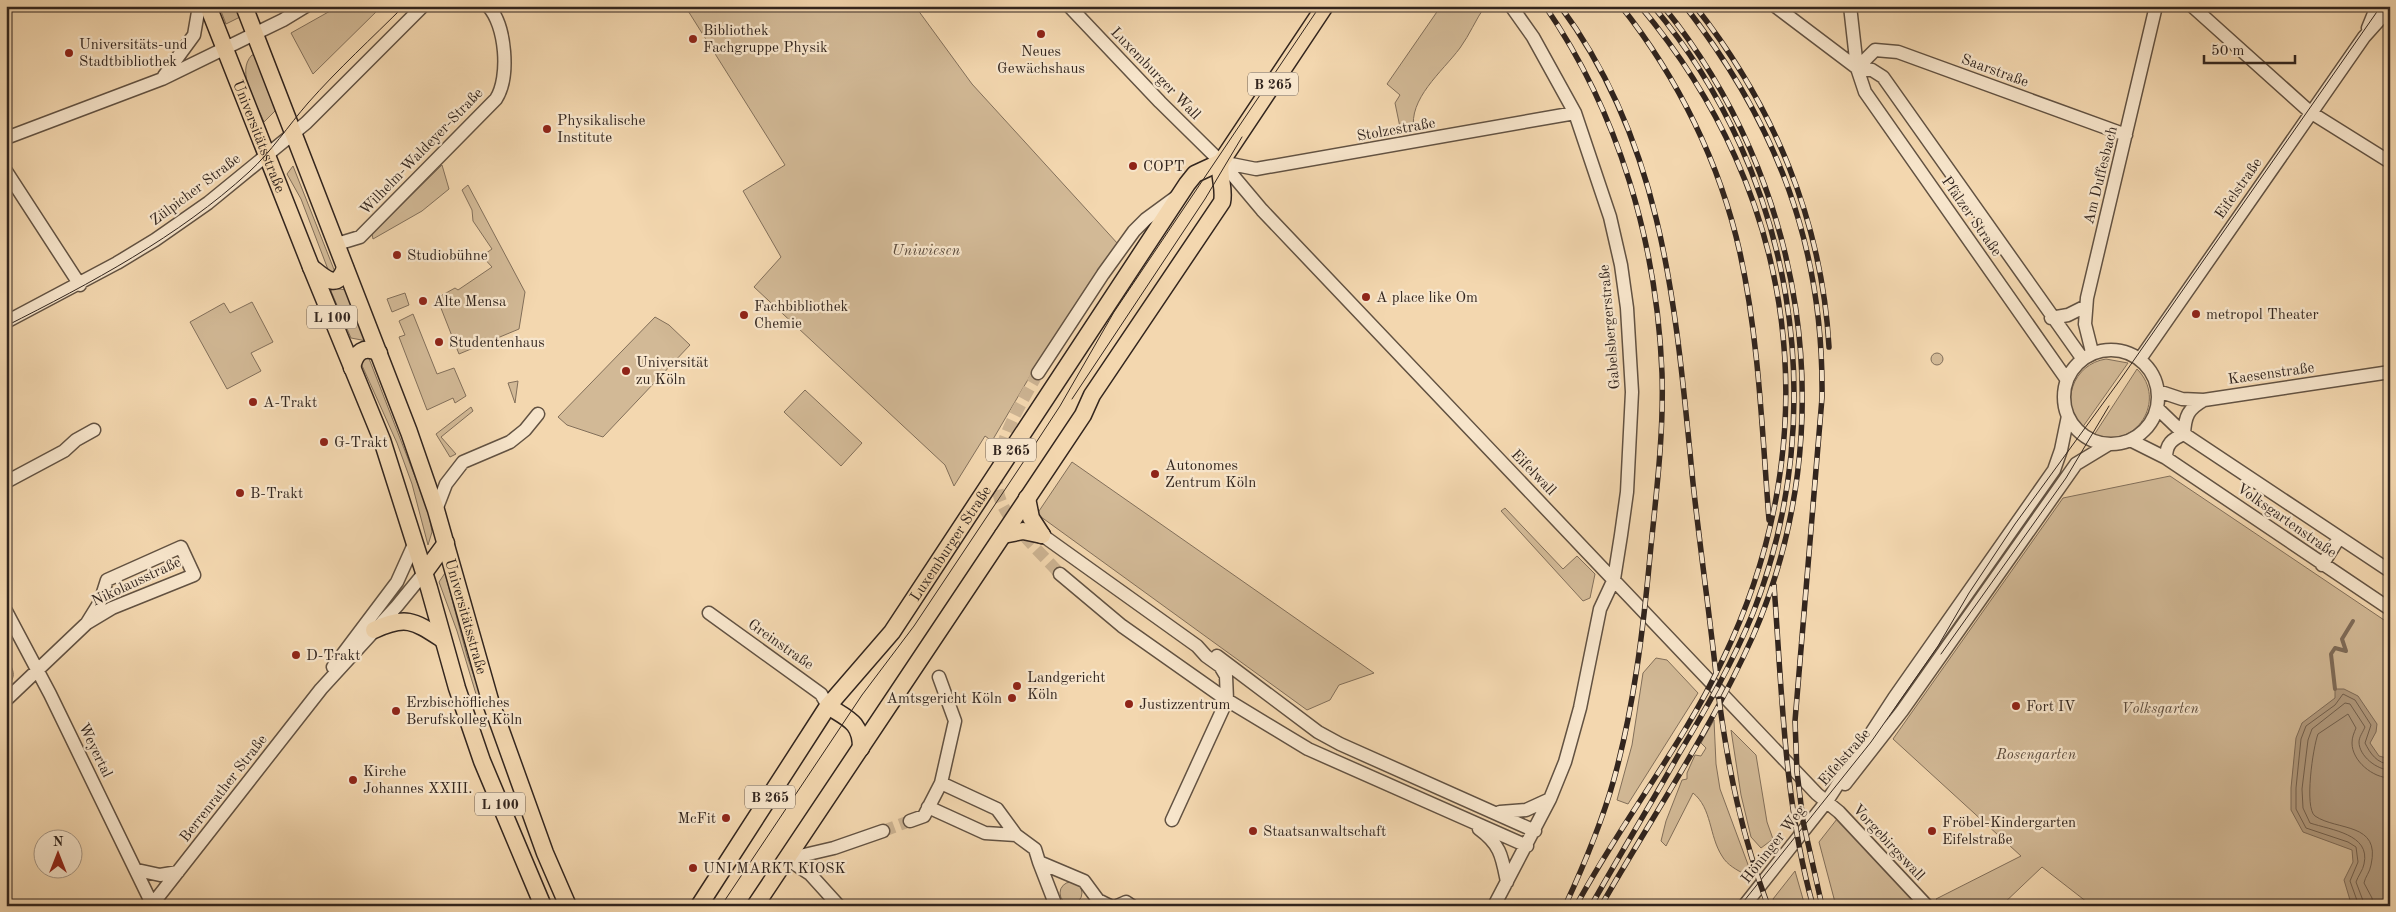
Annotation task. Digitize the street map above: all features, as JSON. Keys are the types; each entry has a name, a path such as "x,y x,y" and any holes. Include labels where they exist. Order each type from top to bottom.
{"main road":[{"name":"Universitätsstraße","path":"208,6 266,156 382,440 415,542 442,639 462,701 500,805 543,906"},
{"name":"Universitätsstraße","path":"244,6 379,353 436,510 490,700 542,844 568,906"},
{"name":"B 265","path":"755,906 1083,415 1092,396 1222,202 1224,192 1220,173 1221,162 1324,6"},
{"name":"Luxemburger Straße","path":"699,906 828,706 892,632 1182,192 1195,174 1221,162"},
{"path":"311,267 330,281 337,281 342,277 345,268"},
{"name":"L 100","path":"352,368 354,359 360,351 367,349 379,353"},
{"path":"1027,498 1031,518 1042,535"},
{"path":"1003,535 1023,531 1042,535"},
{"path":"424,572 446,543"},
{"path":"374,630 400,620 415,622 442,639"},
{"path":"462,701 470,711 479,714 486,713 489,709 490,700"},
{"path":"828,706 856,724 861,734 861,748"}],"street":[{"path":"162,78 194,36 199,6"},
{"path":"6,138 162,78 306,6"},
{"name":"Zülpicher Straße","path":"6,322 80,285 154,240 208,203 306,123 423,6"},
{"name":"Wilhelm-Waldeyer-Straße","path":"337,244 360,237 489,107 501,90 504,72 500,28 498,19 488,6"},
{"name":"Luxemburger Wall","path":"1069,6 1160,102 1221,162"},
{"name":"Gabelsbergerstraße","path":"1494,906 1535,831 1565,762 1580,708 1600,609 1614,579 1627,492 1631,441 1631,350 1621,265 1610,217 1575,114 1533,37 1511,6"},
{"path":"1775,6 1857,68"},
{"name":"Pfälzer Straße","path":"1850,6 1857,68 1865,92 2067,380"},
{"name":"Am Duffesbach","path":"2087,355 2086,306 2156,6"},
{"path":"2192,6 2310,112 2390,162"},
{"name":"Eifelstraße","path":"2364,37 2377,6"},
{"name":"Eifelstraße","path":"2140,359 2310,112 2364,37 2390,8"},
{"name":"Saarstraße","path":"1857,68 1875,50 1898,52 2126,135"},
{"name":"Pfälzer Straße","path":"1857,68 1872,70 1883,77 2051,318 2087,355"},
{"name":"Stolzestraße","path":"1221,162 1256,169 1575,114"},
{"name":"Eifelwall","path":"1221,162 1262,210 1826,801"},
{"path":"6,171 80,285"},
{"path":"1038,373 1103,274 1134,231 1146,219 1182,192"},
{"path":"2051,318 2068,315 2086,306"},
{"path":"2115,350 2140,359 2148,368 2158,391 2158,408 2144,431 2130,440 2109,444 2094,441 2081,434 2068,416 2064,395 2067,380 2087,355 2115,350"},
{"name":"Kaesenstraße","path":"2158,391 2182,398 2204,400 2390,372"},
{"path":"2166,458 2166,449 2173,438 2184,434 2184,418 2192,406 2204,400"},
{"name":"Volksgartenstraße","path":"2158,408 2184,434 2390,571"},
{"path":"436,510 446,484 463,462 510,442 525,430 538,414"},
{"name":"Eifelstraße","path":"1826,801 1894,698 2054,470 2061,450 2068,416"},
{"path":"6,482 64,451 76,440 94,430"},
{"name":"Volksgartenstraße","path":"2130,440 2166,458 2322,565 2390,609"},
{"name":"Eifelstraße","path":"1826,801 1851,778 1873,750 2076,464 2109,444"},
{"path":"1042,535 1197,646 1206,656 1220,666 1242,700 1260,714 1270,725"},
{"path":"2322,565 2339,538"},
{"name":"Berrenrather Straße","path":"321,689 338,658 397,582 415,542"},
{"name":"Nikolausstraße","path":"6,700 87,623 112,608 194,574 181,547 107,580 100,602 87,623"},
{"name":"Berrenrather Straße","path":"152,905 321,689 424,572"},
{"path":"1060,574 1122,626 1227,700 1308,749 1472,822 1480,823 1527,846"},
{"name":"Weyertal","path":"6,612 38,670 137,870 152,905"},
{"name":"Greinstraße","path":"709,613 821,694 828,706"},
{"path":"1197,646 1210,650 1318,732 1340,744 1535,831"},
{"path":"1172,820 1227,700 1229,691 1226,676"},
{"path":"910,821 924,816 940,783 955,721 939,677"},
{"path":"1332,761 1342,757 1340,744"},
{"path":"1370,778 1372,768 1377,765 1386,764"},
{"path":"940,783 997,809 1016,835 1035,849 1056,906"},
{"path":"1485,808 1517,813 1538,806 1550,799"},
{"name":"Höninger Weg","path":"1744,906 1826,801"},
{"name":"Vorgebirgswall","path":"1826,801 1927,906"},
{"path":"928,807 985,833 1016,835"},
{"path":"1472,822 1496,843 1503,860 1507,882"},
{"path":"787,859 834,848 883,831"},
{"path":"787,859 810,874 840,906"},
{"path":"1039,862 1084,881 1099,904"},
{"path":"137,870 160,875 178,872"},
{"path":"1116,906 1126,902 1132,906"}],"green space":[{"path":"219,6 235,6 240,17 226,24"},
{"path":"339,6 382,6 313,74 291,33"},
{"name":"Uniwiesen","path":"685,6 915,6 972,84 1118,244 1033,371 992,441 985,436 954,486 945,465 754,287 781,257 743,191 785,165"},
{"path":"1441,6 1485,6 1460,48 1421,97 1416,107 1414,130 1401,132 1395,103 1400,95 1387,84"},
{"path":"254,55 276,110 264,122 246,79 247,62"},
{"path":"442,165 449,189 422,211 373,239 372,234"},
{"path":"293,166 335,273 329,272 301,199 287,174"},
{"path":"468,185 525,292 519,329 459,354 437,298 455,288 458,290 492,267 482,256 492,249 473,221 472,210 462,190"},
{"path":"333,288 346,290 367,341 351,338 331,291"},
{"path":"405,293 409,305 392,312 387,299"},
{"path":"252,302 273,342 251,353 261,371 227,389 190,322 224,303 230,313"},
{"path":"413,314 437,374 454,368 466,396 455,403 453,398 427,410 399,337 405,335 399,321"},
{"path":"655,317 669,325 690,345 603,437 567,425 558,417"},
{"path":"1937,353 1943,359 1937,365 1931,359"},
{"path":"368,356 428,510 432,532 428,545 412,484 397,443 360,361"},
{"path":"2106,359 2128,363 2082,428 2075,418 2071,407 2073,386 2085,368 2095,362"},
{"path":"2137,369 2146,381 2149,395 2148,408 2143,420 2123,436 2109,438 2094,435"},
{"path":"518,381 515,403 508,383"},
{"path":"805,390 862,443 841,466 784,412"},
{"path":"471,407 473,411 441,437 456,454 450,457 436,434"},
{"path":"1072,462 1374,673 1339,685 1330,700 1307,710 1037,514"},
{"name":"Volksgarten","path":"2170,476 2390,624 2390,906 2092,906 2042,867 2001,906 1942,906 1936,899 2021,856 1893,739 2063,498"},
{"path":"1505,508 1563,569 1577,556 1595,574 1590,598 1583,601 1501,511"},
{"path":"445,573 467,656 483,702 479,704 457,631 439,582"},
{"path":"6,656 11,665 13,676 6,687"},
{"path":"1656,658 1667,660 1698,693 1628,804 1617,800 1632,745 1643,673"},
{"path":"1714,720 1716,764 1720,789 1750,870 1746,875 1729,865 1722,856 1704,806 1693,793 1666,846 1661,841 1666,821 1682,780 1687,779 1687,773 1695,755 1701,756 1706,748 1701,743"},
{"path":"1731,730 1756,755 1767,822 1773,839 1761,848 1751,837 1741,795"},
{"path":"1837,819 1919,906 1836,906 1819,842"},
{"path":"1795,871 1805,906 1776,906 1773,899"},
{"path":"1071,882 1079,885 1082,893 1079,901 1071,904 1063,901 1060,893 1063,885"}],"water":[{"path":"2335,689 2344,689 2358,696 2377,724 2376,732 2370,743 2379,756 2390,759 2390,905 2386,906 2356,906 2350,900 2344,880 2353,862 2352,850 2303,832 2291,810 2291,788 2296,738 2302,723 2335,698"}],"waterway":[{"path":"2335,689 2331,654 2335,648 2346,651 2342,639 2353,621"}],"tunnel":[{"path":"1038,373 1021,403 1005,438 997,473 998,490 1003,506 1015,525 1060,574"},
{"path":"883,831 910,821"}],"tram line":[{"path":"6,326 102,276 163,238 222,196 257,164 319,90 404,6"},
{"path":"721,906 862,695 914,626 1024,461 1060,406 1114,312 1320,6"},
{"path":"1740,906 1871,742 1938,646 1969,593 2015,524 2120,380 2381,6"},
{"path":"1072,399 1205,199 1242,137"},
{"path":"1941,654 2066,478 2109,406"}],"railway":[{"path":"1545,6 1571,47 1594,90 1613,135 1629,181 1642,228 1652,276 1659,325 1662,373 1661,442 1657,487 1637,668 1627,724 1604,811 1565,906"},
{"path":"1560,6 1595,60 1623,117 1644,175 1660,234 1680,357 1716,674"},
{"path":"1621,6 1661,62 1694,123 1709,154 1731,220 1740,253 1752,319 1769,520"},
{"path":"1576,906 1612,844 1671,753 1723,659 1757,575 1778,490 1786,405 1781,320 1764,237 1735,157 1694,79 1640,6"},
{"path":"1591,906 1710,701 1745,631 1753,613 1777,535 1791,456 1794,376 1786,296 1768,218 1739,143 1701,72 1653,6"},
{"path":"1601,906 1700,739 1737,671 1753,636 1781,556 1797,474 1802,391 1796,309 1778,228 1750,149 1712,75 1663,6"},
{"path":"1685,6 1746,96 1769,142 1789,190 1804,239 1814,289 1820,342 1822,398 1795,721 1797,772 1803,821 1822,906"},
{"path":"1695,6 1723,44 1748,83 1770,124 1789,166 1804,209 1816,254 1824,300 1829,347"},
{"path":"1774,585 1782,706 1790,787 1803,867 1813,906"},
{"path":"1719,699 1737,804 1768,906"}],"place":[{"name":"Neues Gewächshaus","path":"1041,34"},
{"name":"Bibliothek Fachgruppe Physik","path":"693,39"},
{"name":"Universitäts-und Stadtbibliothek","path":"69,53"},
{"name":"Physikalische Institute","path":"547,129"},
{"name":"COPT","path":"1133,166"},
{"name":"Studiobühne","path":"397,255"},
{"name":"A place like Om","path":"1366,297"},
{"name":"Alte Mensa","path":"423,301"},
{"name":"metropol Theater","path":"2196,314"},
{"name":"Fachbibliothek Chemie","path":"744,315"},
{"name":"Studentenhaus","path":"439,342"},
{"name":"Universität zu Köln","path":"626,371"},
{"name":"A-Trakt","path":"253,402"},
{"name":"G-Trakt","path":"324,442"},
{"name":"Autonomes Zentrum Köln","path":"1155,474"},
{"name":"B-Trakt","path":"240,493"},
{"name":"D-Trakt","path":"296,655"},
{"name":"Landgericht Köln","path":"1017,686"},
{"name":"Amtsgericht Köln","path":"1012,698"},
{"name":"Justizzentrum","path":"1129,704"},
{"name":"Fort IV","path":"2016,706"},
{"name":"Erzbischöfliches Berufskolleg Köln","path":"396,711"},
{"name":"Kirche Johannes XXIII.","path":"353,780"},
{"name":"McFit","path":"726,818"},
{"name":"Staatsanwaltschaft","path":"1253,831"},
{"name":"Fröbel-Kindergarten Eifelstraße","path":"1932,831"},
{"name":"UNI MARKT KIOSK","path":"693,868"}],"park label":[{"name":"Rosengarten","path":"2036,754"}]}
